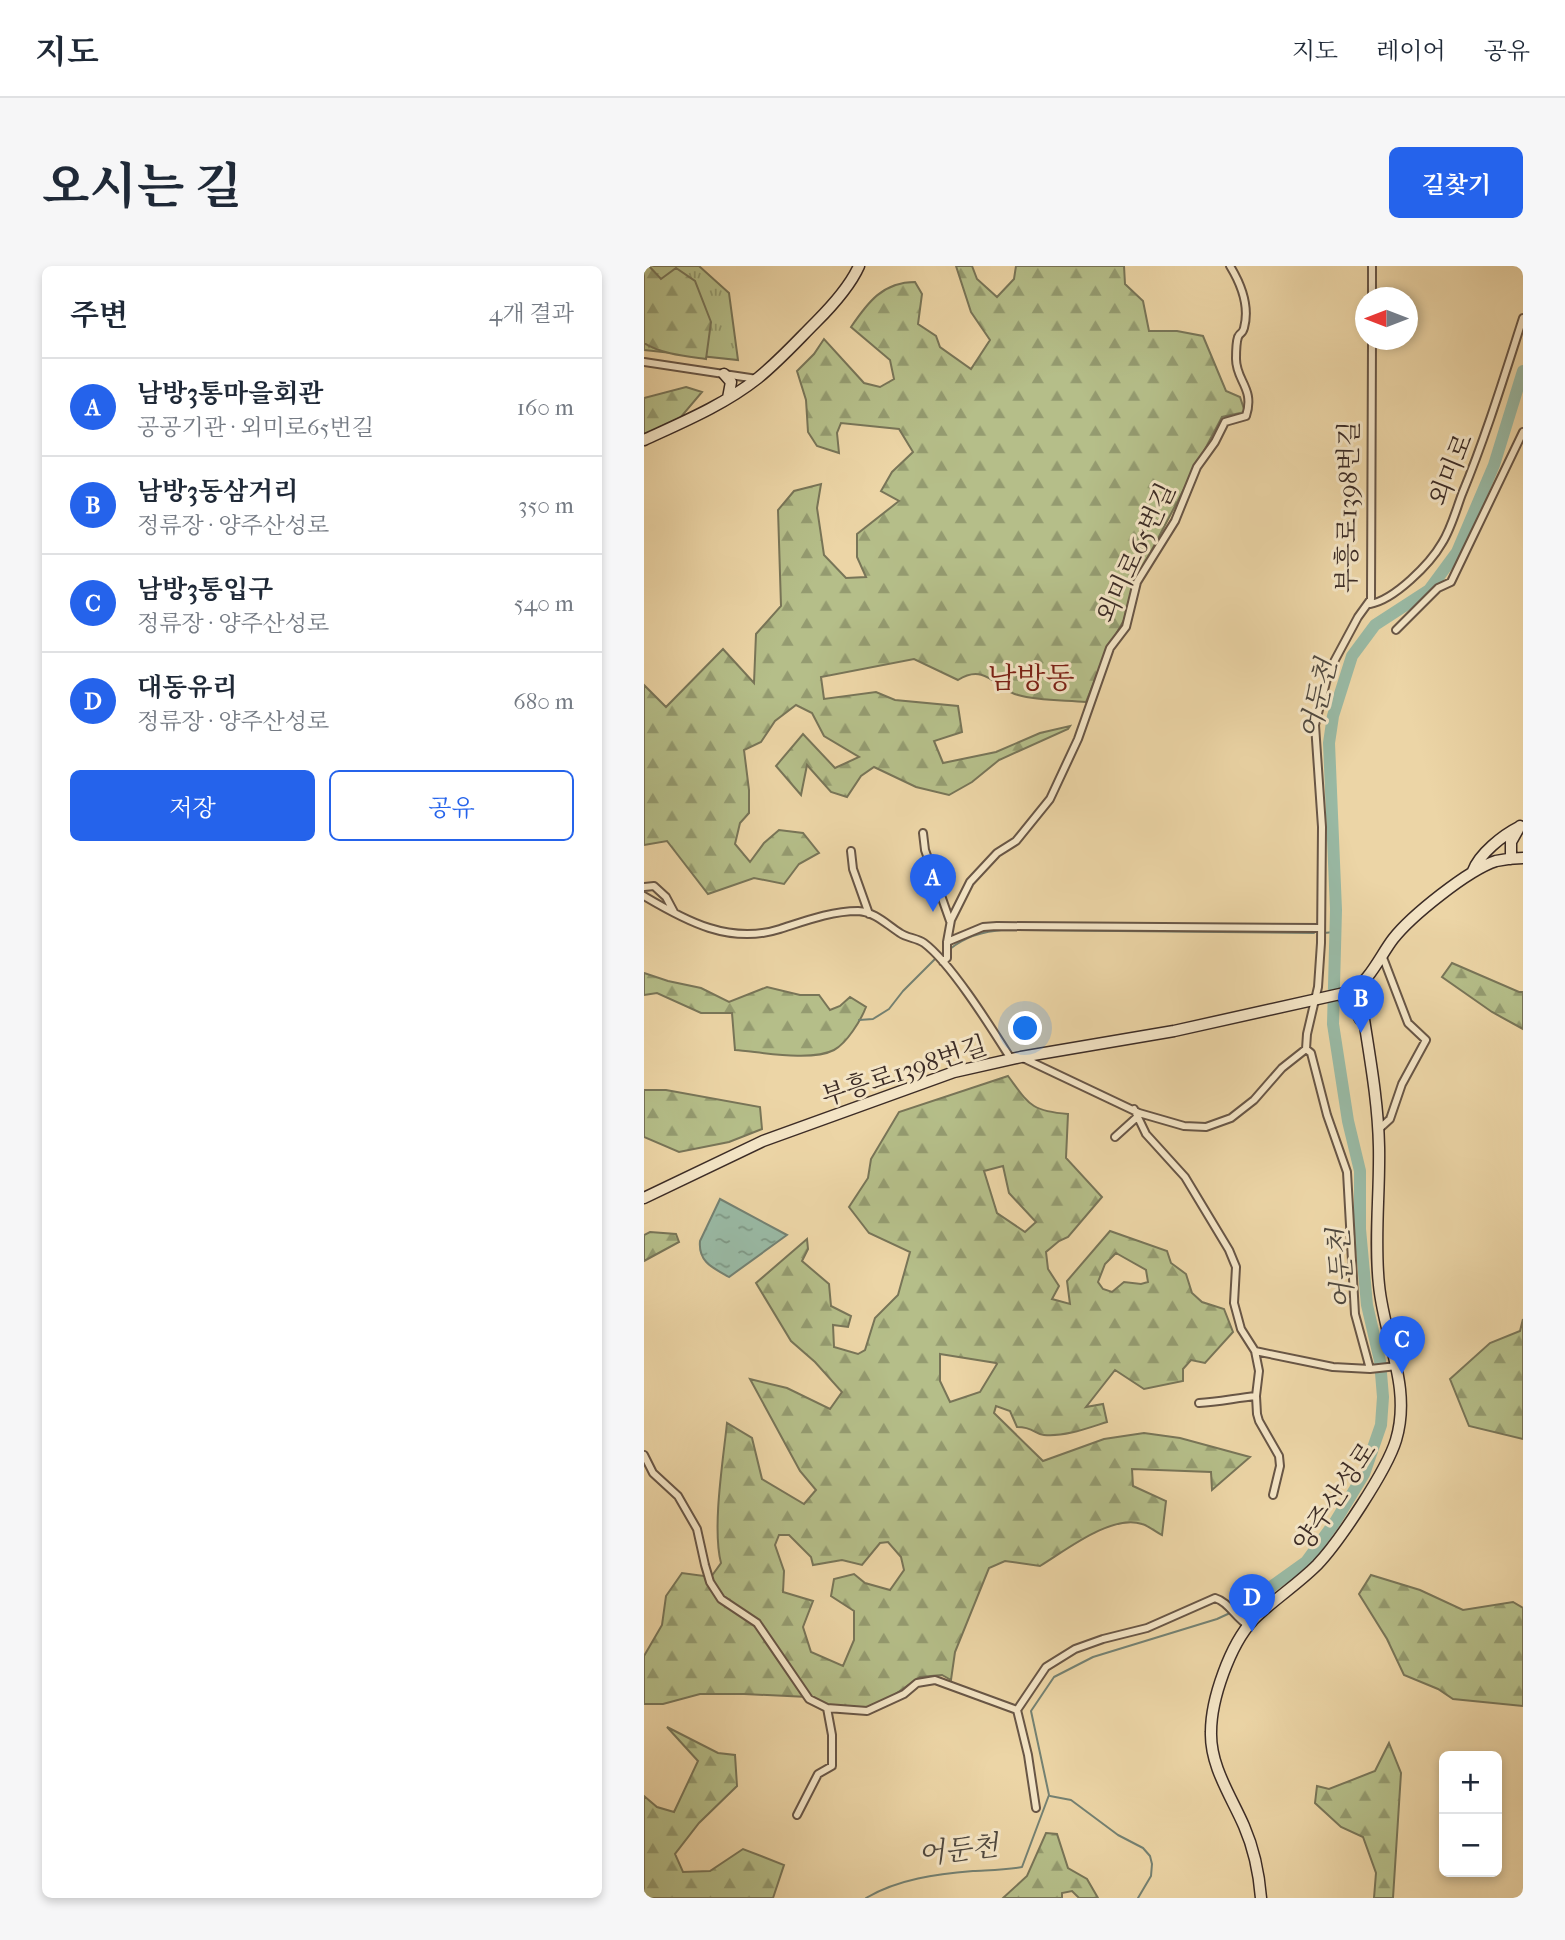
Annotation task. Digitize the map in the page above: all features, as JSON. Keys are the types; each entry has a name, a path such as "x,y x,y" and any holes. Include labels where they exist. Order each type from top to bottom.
{"street":[{"path":"644,440 728,398 757,379 780,360 825,313 859,266"},
{"name":"외미로65번길","path":"939,958 947,948 950,923 974,876 997,853 1016,842 1051,799 1078,739 1110,648 1126,626 1137,582 1175,521 1197,467 1225,422 1246,416 1249,400 1246,385 1237,370 1236,360 1238,338 1244,329 1245,301 1230,266"},
{"path":"1372,266 1372,287"},
{"name":"외미로","path":"1370,604 1409,581 1432,558 1444,541 1483,445 1523,318"},
{"name":"부흥로1398번길","path":"1306,1049 1318,987 1320,928 1322,827 1315,725 1329,671 1358,617 1370,604 1372,350"},
{"path":"644,362 757,379"},
{"path":"724,374 732,382 728,398"},
{"path":"1396,630 1438,588 1451,582 1523,432"},
{"path":"1521,825 1523,842"},
{"path":"1511,859 1511,842 1521,825"},
{"path":"1474,871 1483,856 1510,831 1521,825"},
{"name":"외미로65번길","path":"923,832 925,850 950,923"},
{"path":"851,851 853,869 869,914"},
{"path":"1359,985 1412,919 1474,871 1495,862 1523,858"},
{"path":"644,887 653,887 666,897 675,914"},
{"path":"644,896 703,927 741,935 758,935 813,917 858,911 876,916 902,935 923,942 939,958 1016,1058 1137,1113 1184,1126 1206,1126 1231,1118 1254,1100 1282,1068 1306,1049 1311,1053 1327,1115 1347,1171 1355,1314 1370,1369"},
{"path":"947,948 983,928 997,926 1320,928"},
{"path":"1365,1033 1367,991 1380,956"},
{"path":"1378,1130 1390,1119 1402,1084 1426,1040 1408,1023 1380,956"},
{"name":"부흥로1398번길","path":"644,1198 763,1141 954,1072 1016,1058 1174,1031 1340,994 1354,990 1359,985"},
{"name":"양주산성로","path":"1261,1898 1251,1847 1215,1762 1211,1736 1212,1716 1221,1683 1232,1655 1249,1626 1327,1553 1390,1457 1402,1411 1402,1393 1393,1367 1378,1281 1378,1130 1359,985"},
{"path":"1340,994 1355,1010 1365,1033"},
{"path":"1115,1137 1137,1113"},
{"path":"1137,1113 1152,1142 1185,1177 1229,1250 1236,1267 1234,1303 1241,1329 1255,1351 1259,1371 1256,1396 1259,1421 1279,1456 1280,1466 1273,1495"},
{"path":"1255,1351 1308,1364 1370,1369 1393,1367"},
{"path":"1199,1403 1256,1396"},
{"path":"644,1455 653,1473 678,1496 697,1529 710,1582 721,1599 757,1623 809,1699 827,1708 867,1711 904,1694 920,1682 935,1680 1017,1710"},
{"path":"1036,1808 1028,1755 1017,1710 1046,1667 1075,1648 1147,1628 1215,1598 1222,1600 1237,1619 1249,1626"},
{"path":"797,1815 818,1774 832,1766 832,1735 827,1708"}],"green space":[{"path":"644,266 699,266 729,293 738,360 644,350"},
{"path":"644,266 649,266 661,279 676,268 695,281 711,322 706,359 666,352 644,343"},
{"path":"956,266 972,266 977,279 997,297 1014,279 1016,266 1124,266 1125,284 1143,301 1149,331 1177,331 1203,336 1226,391 1240,397 1245,412 1222,417 1135,582 1124,620 1107,650 1086,702 1018,695 991,679 976,674 958,680 914,659 821,677 824,699 876,692 895,700 958,706 962,732 934,741 943,763 996,752 1040,733 1070,726 1068,729 999,760 972,782 949,795 916,787 874,767 861,776 847,797 831,792 807,765 801,795 776,766 803,734 835,768 859,757 824,736 812,713 796,705 775,721 761,742 744,750 749,813 740,823 735,844 750,862 764,843 779,830 803,833 819,853 799,864 784,884 754,878 708,894 667,841 644,845 644,685 666,707 723,649 754,683 756,634 781,606 778,510 794,491 821,484 817,508 824,555 846,578 866,577 857,557 857,534 899,501 881,491 892,472 913,452 899,429 841,423 837,433 839,453 817,446 808,432 806,400 797,371 824,339 864,383 880,387 894,379 890,360 851,327 877,295 894,286 915,282 922,294 918,324 936,336 940,347 971,369 990,340 971,312"},
{"path":"686,387 702,392 675,424 644,436 644,398"},
{"path":"1452,963 1523,992 1523,1029 1492,1012 1442,977"},
{"path":"644,973 701,988 729,1002 767,987 800,995 819,995 830,1010 850,997 866,1007 849,1037 834,1050 824,1054 799,1056 735,1050 732,1013 701,1013 657,993 644,995"},
{"path":"1008,1076 1021,1093 1038,1108 1068,1114 1066,1158 1102,1197 1068,1237 1046,1252 1048,1269 1059,1286 1052,1299 1070,1304 1067,1281 1110,1231 1167,1251 1171,1263 1186,1274 1192,1293 1202,1302 1224,1309 1233,1332 1205,1363 1191,1360 1183,1369 1183,1381 1144,1389 1115,1370 1086,1407 1103,1404 1107,1422 1068,1433 1044,1435 1017,1427 1010,1411 996,1406 994,1413 1043,1461 1104,1439 1144,1433 1180,1438 1250,1457 1212,1490 1211,1472 1132,1469 1133,1486 1166,1501 1162,1535 1142,1524 1116,1524 1075,1543 1040,1566 1005,1561 989,1568 955,1652 951,1680 942,1675 920,1677 869,1708 828,1706 808,1697 744,1694 700,1694 663,1704 644,1704 644,1656 662,1625 666,1596 682,1573 711,1577 721,1563 718,1513 727,1423 752,1438 762,1479 804,1504 816,1490 800,1471 750,1379 787,1388 830,1409 842,1392 815,1362 791,1341 756,1283 807,1239 808,1249 802,1261 829,1284 831,1306 851,1316 848,1327 833,1325 834,1347 858,1354 865,1350 875,1318 898,1295 910,1252 869,1233 849,1207 868,1178 871,1159 899,1112","holes":["1003,1166 1009,1193 1036,1222 1025,1232 997,1213 984,1171","1116,1253 1146,1270 1148,1282 1124,1282 1112,1292 1103,1289 1098,1282 1105,1264","940,1354 997,1364 980,1392 950,1402 940,1381","779,1535 789,1535 811,1557 813,1565 842,1560 862,1565 880,1543 888,1542 901,1557 904,1570 890,1590 865,1583 854,1574 834,1579 831,1596 854,1611 854,1640 843,1666 811,1652 803,1627 813,1601 783,1592 784,1571 775,1545"]},
{"path":"644,1090 666,1090 760,1107 762,1129 729,1142 679,1152 644,1137"},
{"path":"650,1232 676,1234 679,1242 644,1261 644,1235"},
{"path":"1523,1319 1523,1439 1469,1426 1450,1379 1490,1343 1520,1331"},
{"path":"1371,1575 1420,1590 1463,1610 1513,1602 1523,1608 1523,1706 1453,1699 1438,1689 1404,1675 1387,1639 1359,1594"},
{"path":"667,1727 718,1753 735,1755 737,1786 699,1823 675,1854 683,1872 710,1871 743,1849 784,1865 773,1898 644,1898 644,1796 657,1807 674,1812 698,1761"},
{"path":"1389,1743 1401,1773 1393,1898 1374,1898 1376,1873 1363,1837 1341,1827 1315,1803 1317,1786 1329,1789 1375,1771"},
{"path":"1046,1833 1057,1834 1068,1868 1087,1879 1098,1898 1079,1898 1072,1891 1062,1893 1062,1898 1003,1898 1027,1876"}],"water":[{"path":"720,1199 787,1235 729,1277 708,1264 700,1248 700,1241"}],"waterway":[{"name":"어둔천","path":"1244,1606 1306,1562 1335,1522 1364,1474 1381,1425 1383,1397 1380,1361 1367,1305 1360,1229 1360,1171 1348,1121 1333,1024 1336,910 1329,743 1333,716 1352,656 1375,625 1429,590 1457,552 1494,465 1523,371"},
{"path":"950,949 976,935 1004,930 1314,933"},
{"path":"1324,933 1334,932"},
{"path":"859,1020 873,1019 889,1009 937,957"},
{"name":"어둔천","path":"1235,1610 1244,1606"},
{"name":"어둔천","path":"866,1898 891,1886 918,1878 1022,1867 1049,1795 1031,1711 1054,1677 1093,1657 1230,1613"},
{"path":"1050,1796 1071,1800 1118,1835 1143,1848 1150,1856 1151,1876 1138,1898"}],"place":[{"name":"남방3통마을회관","path":"933,912"},
{"name":"남방3동삼거리","path":"1361,1033"},
{"name":"남방3통입구","path":"1402,1374"},
{"name":"대동유리","path":"1252,1632"}],"district":[{"name":"남방동","path":"1031,678"}]}
